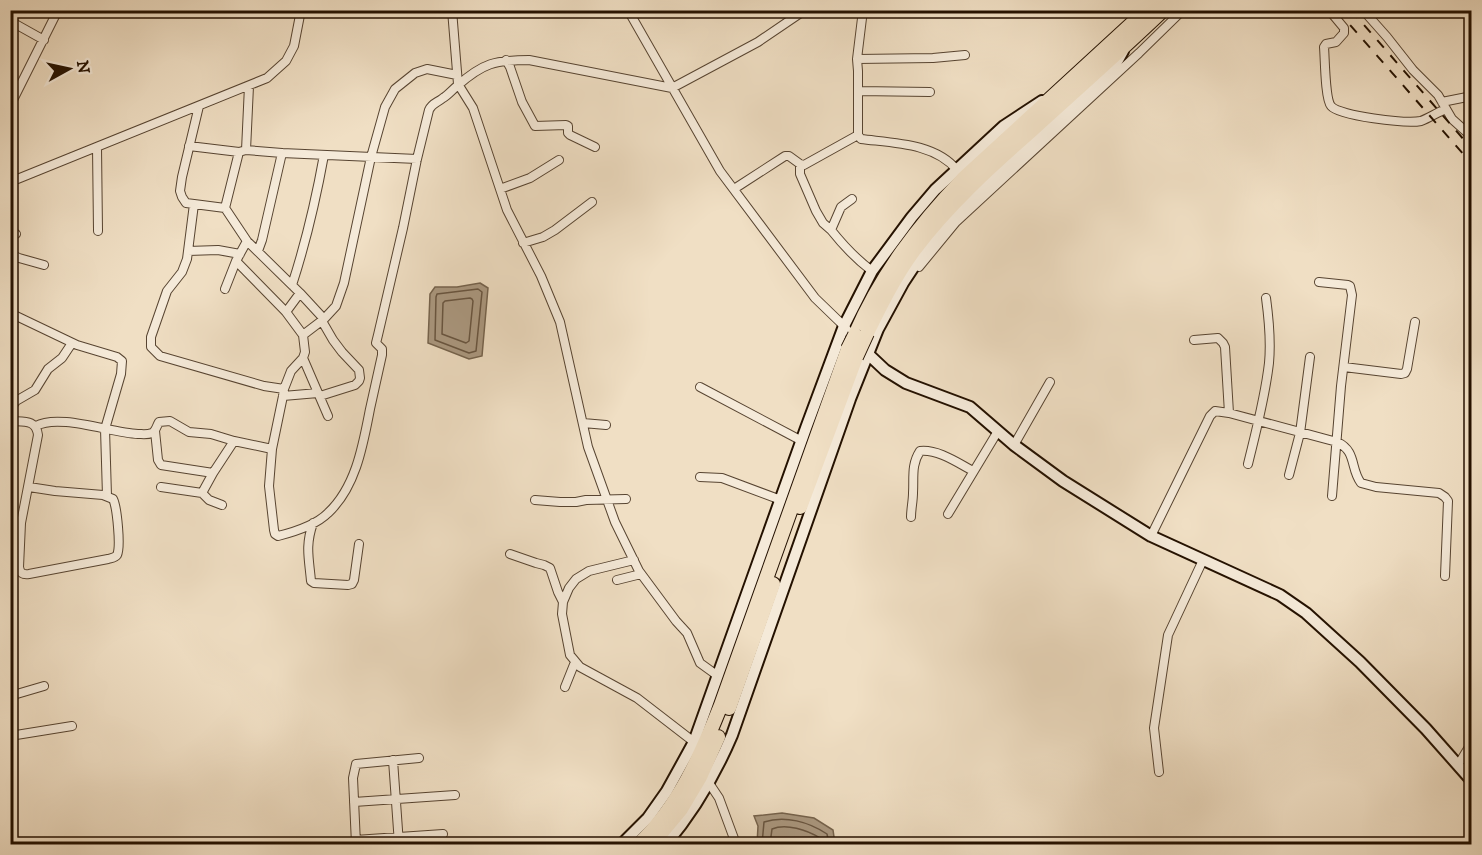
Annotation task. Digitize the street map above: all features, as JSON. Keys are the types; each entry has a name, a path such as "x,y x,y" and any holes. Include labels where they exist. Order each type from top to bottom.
{"highway":[{"path":"639,844 667,813 698,760 761,604 849,372 896,277 930,223 963,178 1147,10"},
{"path":"930,223 1163,10"},
{"path":"652,844 681,809 704,770 736,688 761,604"}],"main road":[{"path":"666,844 709,783 732,735 846,410 878,329 908,275 930,242 947,222 1104,78 1113,69 1124,48"},
{"path":"622,844 648,818 667,791 694,742 844,326 872,271 935,190 1004,126 1060,90"},
{"path":"868,354 885,370 906,383 970,407 1014,445 1063,481 1151,536 1280,595 1306,613 1360,662 1426,729 1472,781"}],"street":[{"path":"10,106 58,10"},
{"path":"10,182 267,78 286,61 294,46 301,10"},
{"path":"452,10 458,84 473,108 507,210 541,276 560,322 588,447 615,522 641,574 687,633 700,663 718,676"},
{"path":"628,10 720,171 814,298 844,326 868,354"},
{"path":"188,251 218,250 238,257 303,335 303,358 291,371 284,392 272,449 269,486 274,532 280,536 313,524 327,514 342,497 354,473 363,445 382,355 382,350 376,342 431,106 484,65 506,60 529,60 672,88 758,42 805,10"},
{"path":"863,10 857,59 858,135 861,139 930,150 950,161 957,170"},
{"path":"908,275 916,271 956,222 992,187 1183,10"},
{"path":"1329,10 1344,28 1344,33 1336,42 1326,44 1324,47 1327,93 1329,104 1333,109 1362,116 1407,122 1421,121 1444,106 1472,96"},
{"path":"1363,10 1413,70 1438,95 1452,119 1472,137"},
{"path":"10,21 44,40"},
{"path":"857,59 933,58 965,55"},
{"path":"506,60 522,102 535,126 566,125 570,135 595,147"},
{"path":"303,335 323,320 336,306 344,283 385,106 395,89 415,73 428,69 457,75"},
{"path":"225,208 242,151 249,86"},
{"path":"858,91 930,92"},
{"path":"194,204 188,251 182,272 167,291 151,337 151,347 154,351 160,356 301,395 319,394 359,381 360,374 357,368 333,340 323,320 300,293 248,241 225,208 194,204 186,203 182,197 180,191 182,177 199,106"},
{"path":"734,189 785,156 804,165 858,135"},
{"path":"189,146 242,151 417,159"},
{"path":"97,147 98,231"},
{"path":"258,251 282,153"},
{"path":"292,285 305,244 324,155"},
{"path":"500,189 530,178 559,160"},
{"path":"800,164 800,174 823,223 860,262 872,271"},
{"path":"831,230 842,207 852,200"},
{"path":"523,243 543,237 555,230 592,202"},
{"path":"225,289 238,257 248,241"},
{"path":"10,254 44,265"},
{"path":"1319,282 1350,286 1352,295 1332,496"},
{"path":"286,312 300,293"},
{"path":"1248,465 1259,422 1269,363 1266,298"},
{"path":"10,313 72,343 117,357 122,362 121,374 105,429 106,495"},
{"path":"1344,367 1405,373 1415,322"},
{"path":"1194,340 1218,338 1225,347 1229,413"},
{"path":"10,414 16,401 35,390 48,369 62,358 72,343"},
{"path":"1289,475 1300,433 1310,357"},
{"path":"303,358 328,416"},
{"path":"1014,445 1050,382"},
{"path":"699,387 802,441"},
{"path":"1151,536 1210,416 1215,411 1337,442 1350,453 1357,478 1361,483 1376,487 1439,493 1445,497 1448,501 1445,576"},
{"path":"10,421 30,423 36,426"},
{"path":"36,426 52,422 147,435 155,430 159,422 167,421 189,432 211,434 272,449"},
{"path":"583,423 606,425"},
{"path":"29,487 106,495 113,499 117,510 118,551 114,557 24,575 20,571 21,523 38,435 36,426"},
{"path":"155,430 158,460 161,465 213,473"},
{"path":"948,514 998,431"},
{"path":"202,493 234,441"},
{"path":"910,517 913,470 920,451 948,457 974,471"},
{"path":"700,477 722,478 781,500"},
{"path":"161,487 202,493 209,500 222,505"},
{"path":"535,500 576,502 607,498 626,499"},
{"path":"313,524 307,549 314,583 353,584 359,544"},
{"path":"510,554 550,568 563,602"},
{"path":"634,560 589,571 576,579 569,588 563,602 562,614 570,655 580,667 637,698 694,742"},
{"path":"1158,772 1154,728 1168,634 1203,560"},
{"path":"617,580 641,574"},
{"path":"565,687 575,662"},
{"path":"10,696 44,686"},
{"path":"10,736 72,726"},
{"path":"1458,765 1472,742"},
{"path":"419,758 356,764 353,778 355,842 399,841 443,834"},
{"path":"393,760 399,841"},
{"path":"709,783 719,798 736,844"},
{"path":"354,802 455,795"}],"water":[{"path":"480,283 488,288 482,356 469,359 428,343 430,294 435,287 457,287"},
{"path":"782,813 814,818 833,830 835,844 757,844 758,826 754,816"}],"railway":[{"path":"1337,10 1472,164"},
{"path":"1351,10 1472,149"}]}
